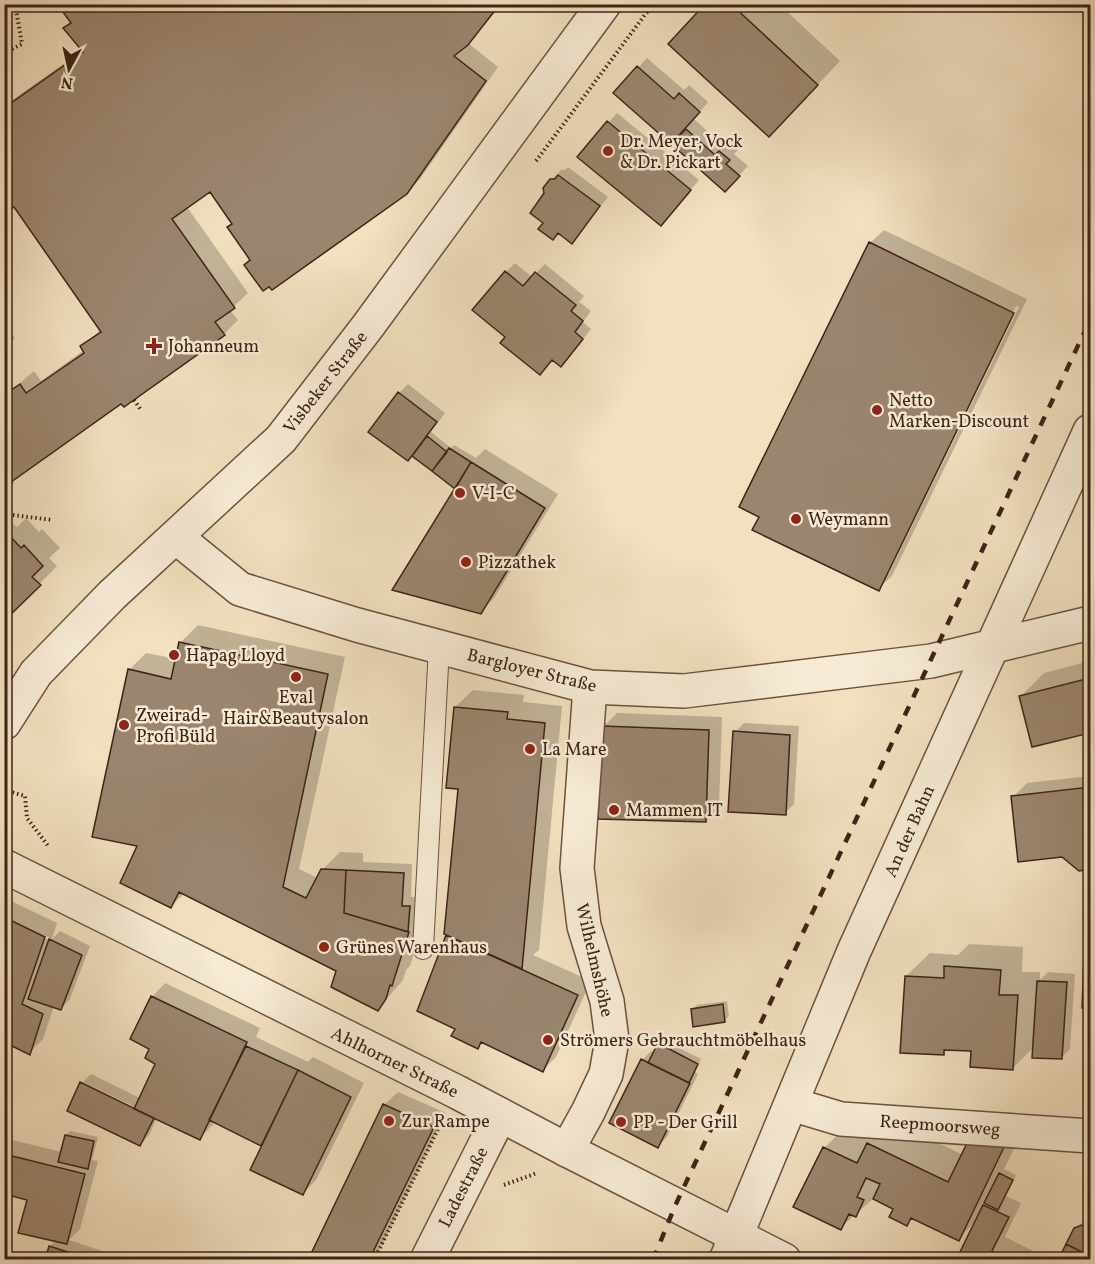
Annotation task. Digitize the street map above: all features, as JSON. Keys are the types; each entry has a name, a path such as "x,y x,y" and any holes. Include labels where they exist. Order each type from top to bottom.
{"street":[{"name":"Visbeker Straße","path":"4,723 36,673 112,595 281,439 368,326 604,4"},
{"name":"An der Bahn","path":"731,1247 854,951 1090,431"},
{"name":"Bargloyer Straße","path":"176,537 240,589 357,626 590,687 684,690 931,661 1090,623"},
{"name":"Wilhelmshöhe","path":"567,1150 606,1074 612,1040 607,1001 584,926 577,868 590,687"},
{"name":"Ahlhorner Straße","path":"4,866 500,1114 567,1150 731,1247 783,1260"},
{"name":"Reepmoorsweg","path":"791,1104 841,1119 1090,1136"},
{"name":"Ladestraße","path":"427,1260 500,1114"}],"lane":[{"path":"423,949 439,647"}],"path":[{"path":"4,53 22,44 15,4"},
{"path":"134,400 141,410"},
{"path":"4,514 53,520"},
{"path":"4,790 25,796 27,818 56,854"},
{"path":"374,1260 442,1122 485,1144"}],"building":[{"name":"Johanneum","path":"64,4 500,4 468,45 454,56 486,81 407,194 272,290 269,287 263,291 244,265 250,260 227,227 232,224 210,192 172,219 235,308 215,322 225,335 124,407 121,404 4,487 4,409 10,405 4,395 20,384 26,393 84,353 80,346 101,332 14,207 4,214 4,108 83,52 63,28 71,23 63,12"},
{"path":"705,4 731,4 818,85 769,137 668,44"},
{"path":"637,66 674,99 679,93 700,112 671,144 613,93"},
{"path":"607,121 691,190 661,226 577,157"},
{"path":"686,129 715,155 719,151 730,160 726,164 740,176 725,192 671,144"},
{"path":"558,175 600,206 572,244 558,233 553,240 538,229 543,223 530,213 544,193 543,188 550,179 555,179"},
{"name":"Netto Marken-Discount","path":"869,242 1014,313 879,591 752,530 759,517 739,507"},
{"path":"505,271 523,286 535,272 576,305 571,311 583,321 575,332 583,339 561,367 552,360 540,375 500,343 505,337 472,310"},
{"path":"398,392 437,422 408,461 368,432"},
{"path":"427,436 447,452 432,471 412,456"},
{"path":"449,448 471,462 455,489 432,471"},
{"path":"471,462 545,508 481,614 392,590"},
{"path":"8,534 21,548 24,545 43,566 32,577 41,585 4,621 4,537"},
{"path":"179,642 328,674 283,887 306,898 321,869 346,870 344,913 409,932 392,986 390,985 386,999 378,1011 331,987 336,971 179,892 171,908 120,883 137,846 92,837 128,669 171,679"},
{"path":"1090,678 1090,733 1032,747 1019,696"},
{"path":"454,707 508,712 507,719 545,723 522,969 444,934 458,789 446,788"},
{"path":"602,726 709,730 706,822 598,819"},
{"path":"733,731 790,735 786,815 728,812"},
{"path":"1090,787 1090,869 1079,871 1062,857 1018,862 1011,796"},
{"path":"346,870 404,873 402,906 410,906 408,932 344,913"},
{"path":"4,917 45,937 22,1004 43,1014 30,1055 4,1042"},
{"path":"1085,932 1090,932 1090,1008 1082,1008"},
{"path":"446,935 578,995 543,1072 481,1042 478,1049 451,1036 455,1029 417,1011"},
{"path":"49,939 82,955 61,1010 28,999"},
{"path":"944,966 1001,970 999,995 1018,995 1013,1070 970,1067 971,1051 944,1050 944,1055 900,1053 905,976 944,978"},
{"path":"1037,981 1067,982 1062,1059 1032,1058"},
{"path":"151,996 247,1042 200,1140 134,1109 155,1064 145,1058 149,1049 130,1039"},
{"path":"723,1004 725,1022 693,1027 691,1009"},
{"path":"658,1043 698,1064 689,1083 648,1063"},
{"path":"246,1046 298,1070 261,1146 209,1120"},
{"path":"641,1059 690,1083 658,1148 609,1123"},
{"path":"298,1070 351,1097 303,1195 250,1170"},
{"path":"80,1082 154,1118 140,1146 67,1111"},
{"path":"383,1104 434,1127 369,1260 308,1260"},
{"path":"65,1135 94,1141 88,1169 58,1162"},
{"path":"968,1141 1006,1143 959,1241 911,1218 907,1226 889,1217 893,1209 873,1199 880,1184 866,1178 857,1197 864,1200 856,1217 849,1214 841,1230 793,1207 823,1147 857,1163 867,1143 948,1182"},
{"path":"4,1154 85,1174 67,1244 18,1233 27,1200 4,1194"},
{"path":"999,1173 1013,1180 998,1210 984,1203"},
{"path":"983,1205 1009,1217 992,1251 1010,1260 956,1260"},
{"path":"1082,1225 1090,1229 1089,1256 1066,1244 1074,1228"},
{"path":"1066,1244 1090,1256 1090,1260 1058,1260"},
{"path":"49,1246 93,1260 45,1260"}],"railway":[{"path":"653,1260 675,1206 1090,320"}],"place":[{"name":"Dr. Meyer, Vock & Dr. Pickart","path":"608,151"},
{"name":"Johanneum","path":"154,346"},
{"name":"Netto Marken-Discount","path":"877,410"},
{"name":"V-I-C","path":"460,493"},
{"name":"Weymann","path":"796,519"},
{"name":"Pizzathek","path":"466,562"},
{"name":"Hapag Lloyd","path":"174,655"},
{"name":"Eval Hair&Beautysalon","path":"296,677"},
{"name":"Zweirad- Profi Büld","path":"124,725"},
{"name":"La Mare","path":"530,749"},
{"name":"Mammen IT","path":"614,810"},
{"name":"Grünes Warenhaus","path":"324,947"},
{"name":"Strömers Gebrauchtmöbelhaus","path":"548,1040"},
{"name":"Zur Rampe","path":"389,1121"},
{"name":"PP - Der Grill","path":"621,1122"}]}
